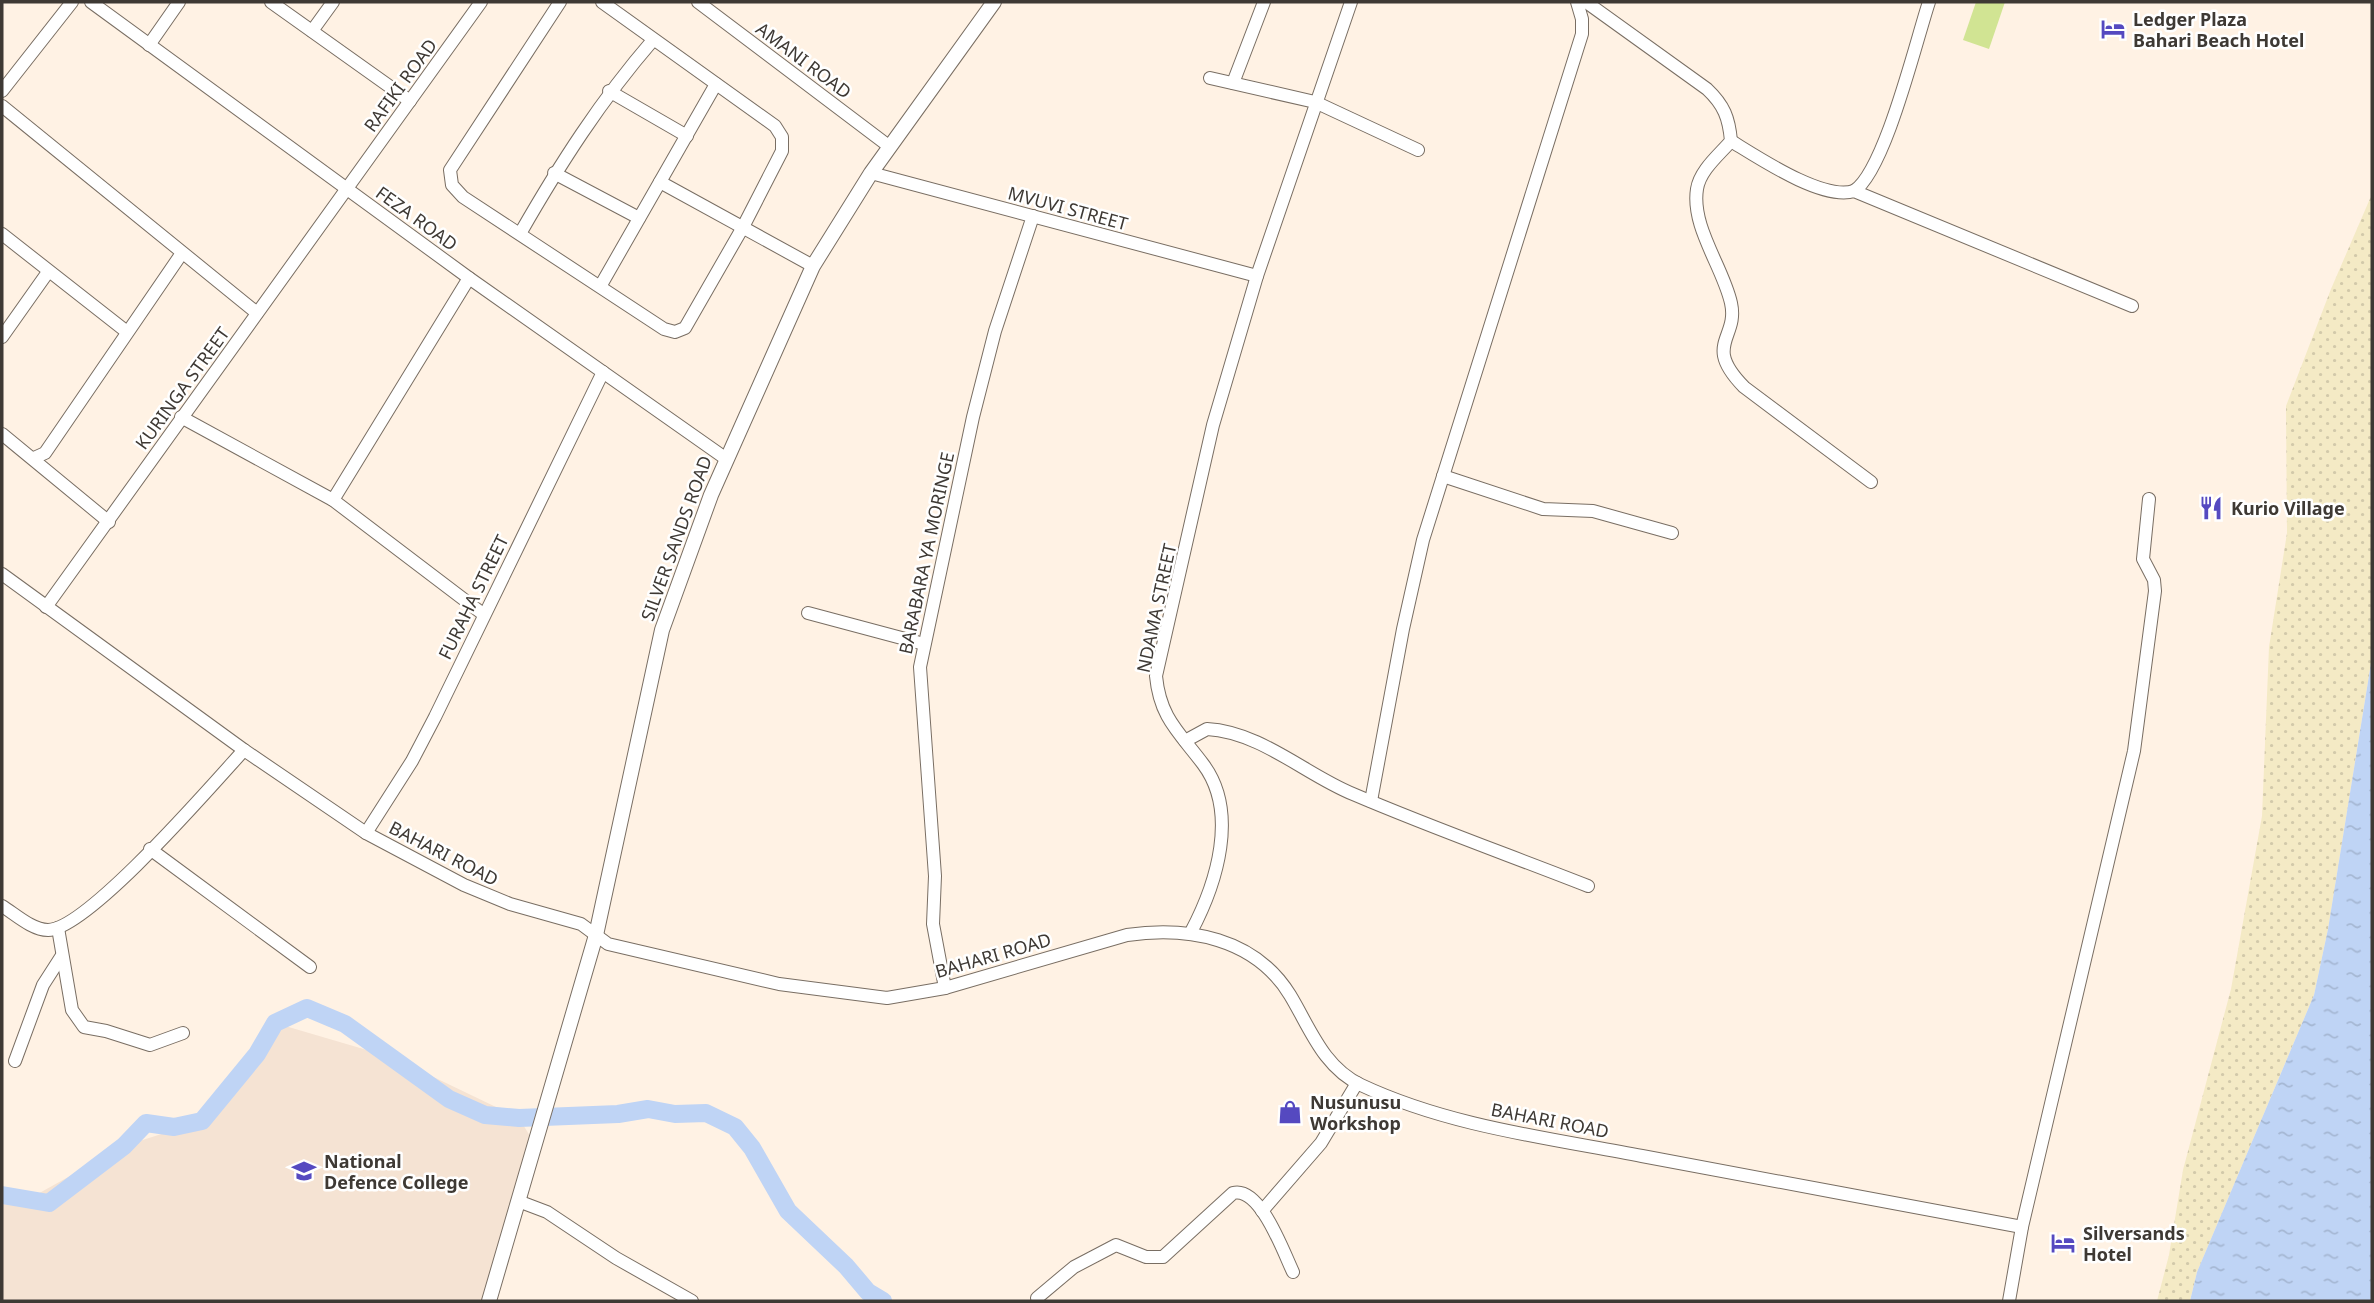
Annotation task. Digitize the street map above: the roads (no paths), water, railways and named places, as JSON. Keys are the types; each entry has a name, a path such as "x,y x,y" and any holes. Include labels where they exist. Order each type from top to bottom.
{"street":[{"path":"2,91 72,2"},
{"name":"FEZA ROAD","path":"91,2 469,278 726,458"},
{"path":"149,44 179,2"},
{"path":"271,2 411,101"},
{"path":"312,31 333,2"},
{"name":"RAFIKI ROAD","path":"345,188 481,2"},
{"path":"560,2 450,170 452,185 457,192 664,329 680,331 685,328 743,227 782,150 782,137 775,126 602,2"},
{"name":"AMANI ROAD","path":"698,2 890,146"},
{"name":"SILVER SANDS ROAD","path":"489,1301 596,935 662,630 726,458 813,266 871,173 993,2"},
{"path":"1233,83 1264,2"},
{"name":"NDAMA STREET","path":"1191,932 1207,897 1223,829 1219,796 1205,766 1169,721 1158,700 1156,676 1213,425 1257,276 1351,2"},
{"path":"1371,801 1403,629 1423,540 1582,34 1582,19 1577,2"},
{"path":"1586,2 1707,89 1721,103 1730,121 1731,141 1703,173 1696,199 1730,301 1730,321 1723,341 1727,367 1744,387 1871,482"},
{"path":"1854,191 1866,180 1881,150 1929,2"},
{"path":"521,232 554,173 609,91 653,40"},
{"path":"1210,78 1315,102 1418,150"},
{"path":"601,285 716,84"},
{"path":"609,91 687,136"},
{"path":"2,106 257,313"},
{"path":"1731,141 1779,170 1838,193 1854,191 2132,306"},
{"path":"554,173 639,218"},
{"name":"MVUVI STREET","path":"871,173 1257,276"},
{"path":"660,181 813,266"},
{"name":"KURINGA STREET","path":"46,607 345,188"},
{"name":"BARABARA YA MORINGE","path":"946,988 933,924 935,876 920,667 973,417 995,331 1033,216"},
{"path":"2,234 127,332"},
{"path":"34,458 45,453 182,253"},
{"path":"2,337 48,272"},
{"path":"333,500 469,278"},
{"name":"FURAHA STREET","path":"366,833 412,761 603,372"},
{"path":"181,418 333,500 483,614"},
{"path":"2,435 34,458 109,522"},
{"path":"1444,476 1543,509 1593,511 1672,533"},
{"path":"2009,1301 2022,1227 2134,751 2155,591 2154,580 2143,559 2149,499"},
{"name":"BAHARI ROAD","path":"2,575 244,750 366,833 464,885 510,904 581,924 608,944 779,984 887,998 946,988 1127,935 1157,930 1191,932 1233,944 1254,957 1290,994 1306,1028 1326,1057 1357,1083 1418,1108 1503,1129 2022,1227"},
{"path":"808,614 924,644"},
{"path":"1185,741 1201,730 1220,731 1295,760 1350,793 1588,886"},
{"path":"2,906 36,928 58,929 119,881 244,750"},
{"path":"150,849 310,967"},
{"path":"58,929 61,957 76,1021 84,1027 116,1033 150,1045 183,1033"},
{"path":"15,1061 43,985 61,957"},
{"path":"1262,1211 1321,1143 1357,1083"},
{"path":"1037,1298 1073,1267 1116,1245 1146,1257 1163,1257 1233,1193 1250,1195 1262,1211 1293,1272"},
{"path":"518,1201 547,1212 616,1258 692,1301"}],"water":[{"path":"2372,657 2372,1301 2190,1301 2197,1272 2314,995 2328,929"}],"waterway":[{"path":"2,1195 49,1203 124,1146 146,1123 174,1127 202,1121 257,1054 275,1023 307,1008 345,1024 449,1099 485,1115 519,1118 618,1114 648,1109 675,1114 706,1113 735,1127 752,1148 788,1211 846,1266 868,1292 883,1301"}],"place":[{"name":"Ledger Plaza Bahari Beach Hotel","path":"2113,29"},
{"name":"Kurio Village","path":"2211,508"},
{"name":"Nusunusu Workshop","path":"1290,1112"},
{"name":"National Defence College","path":"304,1171"},
{"name":"Silversands Hotel","path":"2063,1243"}]}
